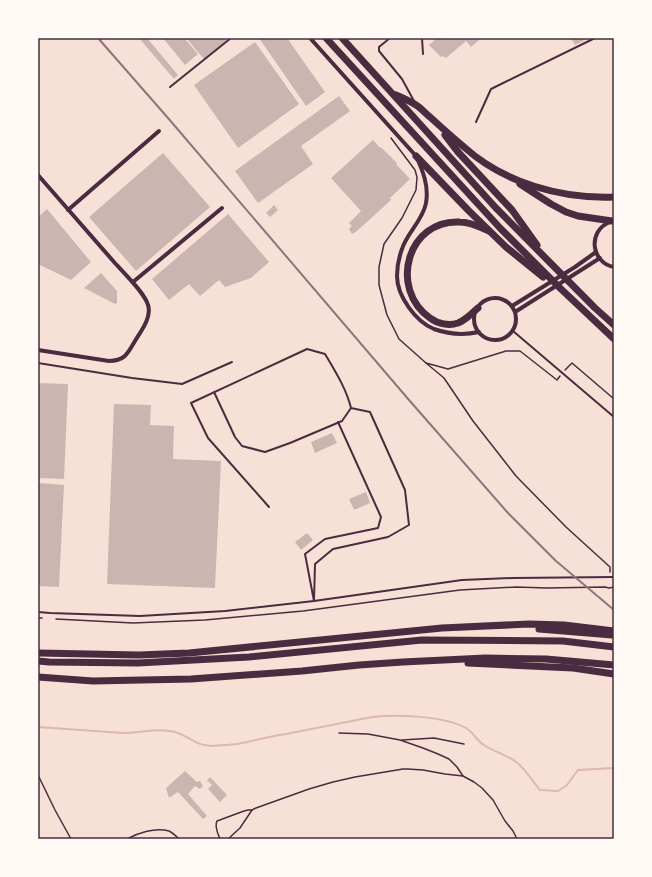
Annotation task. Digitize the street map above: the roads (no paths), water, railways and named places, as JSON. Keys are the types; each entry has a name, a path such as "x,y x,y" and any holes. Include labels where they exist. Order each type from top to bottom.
{"highway":[{"path":"326,38 494,222 561,290 614,339"},
{"path":"342,38 495,207 595,308 614,325"},
{"path":"393,94 417,105 480,161 551,204 566,212 578,216 613,221"},
{"path":"435,121 458,152 512,210 546,258"},
{"path":"416,156 506,247 561,290"},
{"path":"507,176 555,192 577,196 614,197"},
{"path":"478,308 459,322 450,325 441,324 432,320 424,314 413,299 408,285 407,271 409,259 418,240 428,231 436,227 450,222 461,222 474,224 489,231"},
{"path":"38,653 139,655 189,653 442,628 529,624 564,625 614,631"},
{"path":"442,628 534,628 614,636"},
{"path":"38,661 138,663 248,656 422,640 563,641 614,647"},
{"path":"38,677 93,681 191,679 302,671 359,665 485,658 546,659 614,665"},
{"path":"424,661 573,668 614,674"}],"street":[{"path":"310,38 416,156 421,167 427,192 425,204 420,219 402,247 397,277 400,291 407,305 415,315 432,328 458,334 473,334 479,332"},
{"path":"68,210 159,131"},
{"path":"38,175 133,282 148,303 150,310 148,319 129,352 120,360 109,361 38,350"},
{"path":"133,282 222,208"},
{"path":"613,221 603,226 597,233 594,242 596,252 600,258 606,264 614,267"},
{"path":"512,306 575,267 596,252"},
{"path":"515,312 600,258"},
{"path":"492,299 503,300 512,306 515,312 516,321 513,331 504,338 495,340 486,338 479,332 475,324 474,319 478,308 486,301 492,299"}],"lane":[{"path":"170,87 231,38"},
{"path":"390,38 379,47 379,51 402,79 417,105"},
{"path":"422,38 423,54"},
{"path":"476,122 491,89 595,38"},
{"path":"513,331 614,416"},
{"path":"214,392 235,438 242,446 265,452 342,421 351,408 348,397 335,370 325,354 307,350 214,392 191,403 208,438 269,507"},
{"path":"38,363 132,378 182,384 232,362"},
{"path":"314,601 315,564 333,549 388,537 409,525 405,490 370,412 351,408"},
{"path":"314,601 304,554 325,539 378,528 381,517 338,422"},
{"path":"38,612 140,616 225,612 462,580 614,577"}],"waterway":[{"path":"38,727 123,733 165,730 183,735 202,745 213,746 237,744 372,717 407,716 433,718 457,724 466,728 484,745 512,759 525,771 540,790 558,791 567,785 578,770 614,768"}],"railway":[{"path":"98,38 508,513 556,561 614,610"}]}
